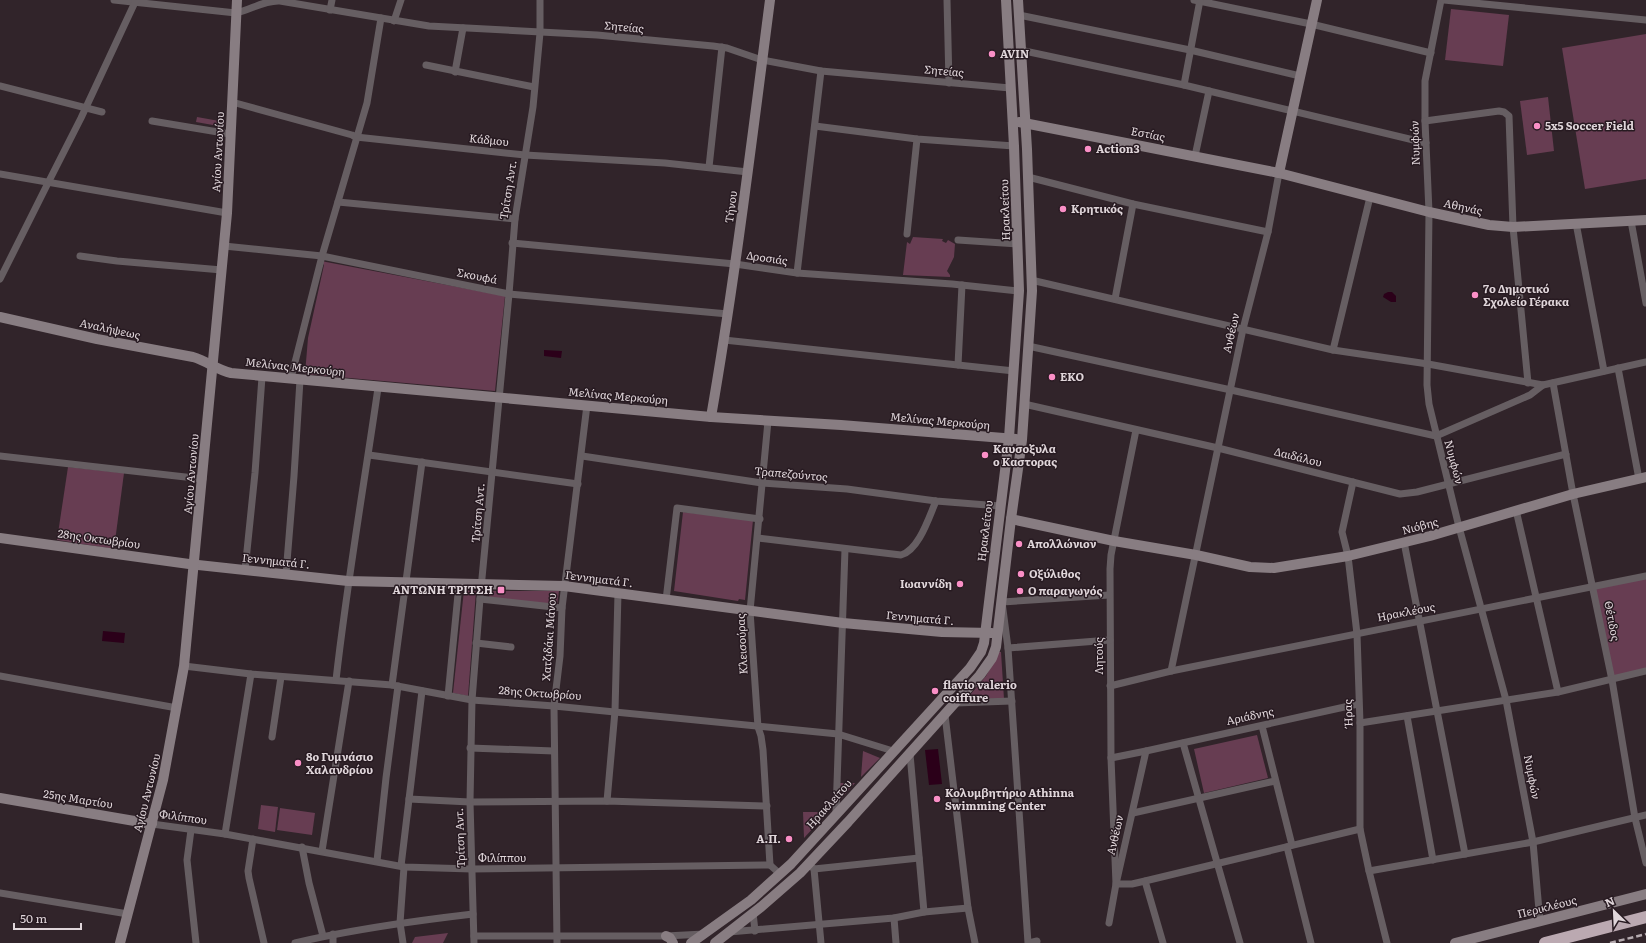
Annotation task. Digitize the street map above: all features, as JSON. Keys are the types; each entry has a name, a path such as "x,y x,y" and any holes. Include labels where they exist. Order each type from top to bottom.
{"highway":[{"path":"1545,943 1646,917"}],"street":[{"path":"114,0 135,1 236,13"},
{"name":"Αγίου Αντωνίου","path":"120,943 163,780 184,666 195,564 227,213 237,0"},
{"name":"Σητείας","path":"236,13 246,11 272,0 292,2 330,10 429,26 597,35 722,47 762,60 821,71 1010,88"},
{"path":"330,10 332,0"},
{"path":"394,21 401,0"},
{"name":"Τρίτση Αντ.","path":"474,940 470,748 476,643 509,294 512,243 531,125 540,33 540,0"},
{"name":"Τήνου","path":"711,417 728,314 770,0"},
{"path":"948,0 949,83"},
{"name":"Ηρακλείτου","path":"691,943 751,900 780,874 976,659 984,643 1009,438 1019,292 1013,121 1006,0"},
{"path":"715,943 812,866 955,704 986,667 996,649 1022,440 1031,280 1028,177 1018,0"},
{"path":"1184,85 1198,0 1311,24 1431,53"},
{"name":"Ανθέων","path":"1171,671 1243,329 1268,232 1279,173 1317,0"},
{"name":"Νυμφών","path":"1441,0 1425,81 1425,121 1429,212 1427,385 1429,404 1459,527 1506,700 1533,842 1540,922"},
{"path":"1444,0 1519,4 1646,20"},
{"path":"0,279 86,108 135,1"},
{"path":"1019,15 1190,50 1300,76"},
{"path":"286,574 294,476 295,379 322,256 367,103 380,18"},
{"path":"455,72 463,28"},
{"path":"710,167 722,47"},
{"path":"1020,50 1184,85 1426,143"},
{"path":"426,65 534,87"},
{"path":"797,273 821,71"},
{"path":"0,86 102,112"},
{"path":"1195,156 1209,91"},
{"name":"Κάδμου","path":"232,102 356,137 525,155 665,163 748,172"},
{"path":"1425,121 1499,111 1504,112 1509,116 1513,227 1528,383"},
{"path":"152,121 230,134"},
{"name":"Εστίας","path":"1013,121 1279,173"},
{"path":"814,126 917,139 1014,146"},
{"path":"907,234 917,139"},
{"name":"Αθηνάς","path":"1279,173 1429,212 1489,225 1513,227 1646,220"},
{"path":"0,174 227,213"},
{"path":"1028,177 1133,204 1268,232"},
{"path":"1333,350 1370,197"},
{"path":"338,202 515,219"},
{"path":"1115,299 1133,204"},
{"path":"1631,221 1646,303"},
{"path":"1576,223 1604,371"},
{"path":"958,240 1018,244"},
{"name":"Δροσιάς","path":"512,243 734,264 797,273 962,285 1019,292"},
{"name":"Σκουφά","path":"224,246 322,256 509,294 728,314"},
{"path":"80,256 117,261 222,270"},
{"path":"1031,280 1333,350 1428,364 1528,383 1543,385 1646,362"},
{"path":"958,365 962,285"},
{"name":"Αναλήψεως","path":"0,317 97,339 193,357 213,366"},
{"path":"724,340 1014,371"},
{"path":"1028,346 1436,436 1530,395 1543,385"},
{"name":"Μελίνας Μερκούρη","path":"213,366 226,372 262,377 378,388 711,417 856,426 1022,440"},
{"path":"1618,368 1643,478"},
{"path":"245,570 255,473 262,377"},
{"name":"Θέτιδος","path":"1553,383 1573,494 1612,680 1635,818 1646,863"},
{"path":"336,680 348,581 378,388"},
{"name":"Δαιδάλου","path":"1024,404 1218,448 1400,494 1417,492 1566,454"},
{"name":"Χατζιδάκι Μάνου","path":"557,939 554,706 560,656 564,586 582,456 587,405"},
{"name":"Κλεισούρας","path":"768,421 750,611 758,727 763,743 770,865"},
{"name":"Λητούς","path":"1116,884 1111,758 1111,555 1136,430"},
{"path":"368,455 578,484"},
{"path":"0,456 203,479"},
{"name":"Τραπεζούντος","path":"582,456 762,483 847,489 936,501 1000,506"},
{"path":"377,861 405,582 422,462"},
{"name":"Νιόβης","path":"1196,555 1250,567 1274,568 1348,556 1459,527 1573,494 1643,478"},
{"name":"Ήρας","path":"1353,482 1342,532 1348,556 1357,634 1358,704 1360,723 1360,829 1369,871 1388,943"},
{"path":"758,538 901,555 906,553 914,545 923,531 936,501"},
{"path":"666,600 677,508 760,518"},
{"path":"1516,510 1558,692"},
{"path":"1011,519 1114,541 1196,555"},
{"name":"28ης Οκτωβρίου","path":"0,538 195,564"},
{"path":"1404,542 1465,854"},
{"path":"836,814 843,623 844,549"},
{"name":"Γεννηματά Γ.","path":"195,564 348,581 564,586 843,623 942,632 999,632"},
{"name":"Ηρακλέους","path":"1110,686 1171,671 1646,576"},
{"path":"448,696 459,584"},
{"path":"607,801 615,712 618,593"},
{"path":"1002,602 1110,595"},
{"path":"480,599 562,608"},
{"path":"1002,602 1008,648 1029,943 1037,941"},
{"path":"1008,648 1110,640"},
{"path":"476,643 511,647"},
{"name":"28ης Οκτωβρίου","path":"184,666 281,677 395,685 472,700 554,706 838,734 893,751"},
{"path":"1360,723 1558,692 1646,671"},
{"path":"225,834 251,674"},
{"path":"0,676 177,708"},
{"path":"272,737 281,677"},
{"path":"322,851 349,681"},
{"path":"403,943 400,923 402,867 422,691"},
{"path":"955,704 1012,700"},
{"name":"Αριάδνης","path":"1111,758 1358,704"},
{"path":"945,715 968,908 975,943"},
{"path":"1407,716 1433,860"},
{"path":"1262,726 1311,943"},
{"path":"1183,743 1240,943"},
{"path":"470,748 554,751"},
{"name":"Ανθέων","path":"1109,923 1116,884 1146,751"},
{"path":"910,754 924,912"},
{"path":"1133,813 1275,781"},
{"name":"25ης Μαρτίου","path":"0,798 152,824"},
{"path":"409,799 470,802 607,801 767,806"},
{"path":"1369,871 1533,842 1646,815"},
{"name":"Φιλίππου","path":"152,824 302,847 402,867 556,869 770,865"},
{"path":"1116,884 1132,884 1360,829"},
{"path":"191,830 187,860 196,943"},
{"path":"253,839 248,871 264,943"},
{"path":"302,847 309,883 323,936"},
{"path":"812,866 919,858"},
{"path":"770,865 780,874"},
{"path":"812,866 822,943"},
{"path":"1145,881 1163,943"},
{"path":"0,893 128,914"},
{"name":"Περικλέους","path":"1455,943 1646,894"},
{"path":"729,932 755,931 894,918 924,912 968,908"},
{"path":"753,913 755,931"},
{"path":"295,943 333,934 400,923 473,914"},
{"path":"894,918 896,943"},
{"path":"333,934 333,943"},
{"path":"474,940 669,939 704,934"}],"shaded area":[{"path":"1451,9 1509,15 1503,66 1445,60"},
{"path":"1646,34 1646,179 1585,189 1562,48"},
{"name":"5x5 Soccer Field","path":"1548,97 1554,151 1527,155 1520,101"},
{"path":"197,117 225,122 224,127 196,122"},
{"path":"913,237 943,239 942,241 946,243 948,240 955,244 954,257 947,271 950,277 903,275 907,242 910,244"},
{"path":"321,261 505,296 495,391 305,374 308,338 324,265"},
{"path":"1392,292 1396,296 1396,302 1391,302 1383,297 1384,294"},
{"path":"544,350 562,351 561,358 544,356"},
{"path":"68,467 124,473 114,549 57,540"},
{"path":"683,512 753,520 745,600 739,599 738,601 674,591"},
{"path":"1646,576 1646,671 1612,680 1593,586"},
{"path":"464,590 476,591 468,696 453,693"},
{"path":"490,591 559,591 557,605 489,598"},
{"path":"103,631 125,633 124,643 102,641"},
{"path":"999,652 1001,652 1004,699 965,701 986,676"},
{"path":"1257,735 1268,778 1204,793 1194,749"},
{"path":"938,749 942,784 929,785 925,750"},
{"path":"863,751 880,758 861,777"},
{"path":"839,783 855,783 839,801"},
{"path":"261,805 278,807 275,832 258,829"},
{"path":"280,808 315,813 312,835 277,830"},
{"path":"803,812 828,812 804,838"},
{"path":"448,933 443,943 412,943 415,937"}],"railway":[{"path":"1610,943 1646,934"}],"place":[{"name":"AVIN","path":"992,54"},
{"name":"5x5 Soccer Field","path":"1537,126"},
{"name":"Action3","path":"1088,149"},
{"name":"Κρητικός","path":"1063,209"},
{"name":"7o Δημοτικό Σχολείο Γέρακα","path":"1475,295"},
{"name":"EKO","path":"1052,377"},
{"name":"Καυσοξυλα ο Καστορας","path":"985,455"},
{"name":"Απολλώνιον","path":"1019,544"},
{"name":"Οξύλιθος","path":"1021,574"},
{"name":"Ιωαννίδη","path":"960,584"},
{"name":"ΑΝΤΩΝΗ ΤΡΙΤΣΗ","path":"501,590"},
{"name":"Ο παραγωγός","path":"1020,591"},
{"name":"flavio valerio coiffure","path":"935,691"},
{"name":"8ο Γυμνάσιο Χαλανδρίου","path":"298,763"},
{"name":"Κολυμβητήριο Athinna Swimming Center","path":"937,799"},
{"name":"Α.Π.","path":"789,839"}]}
